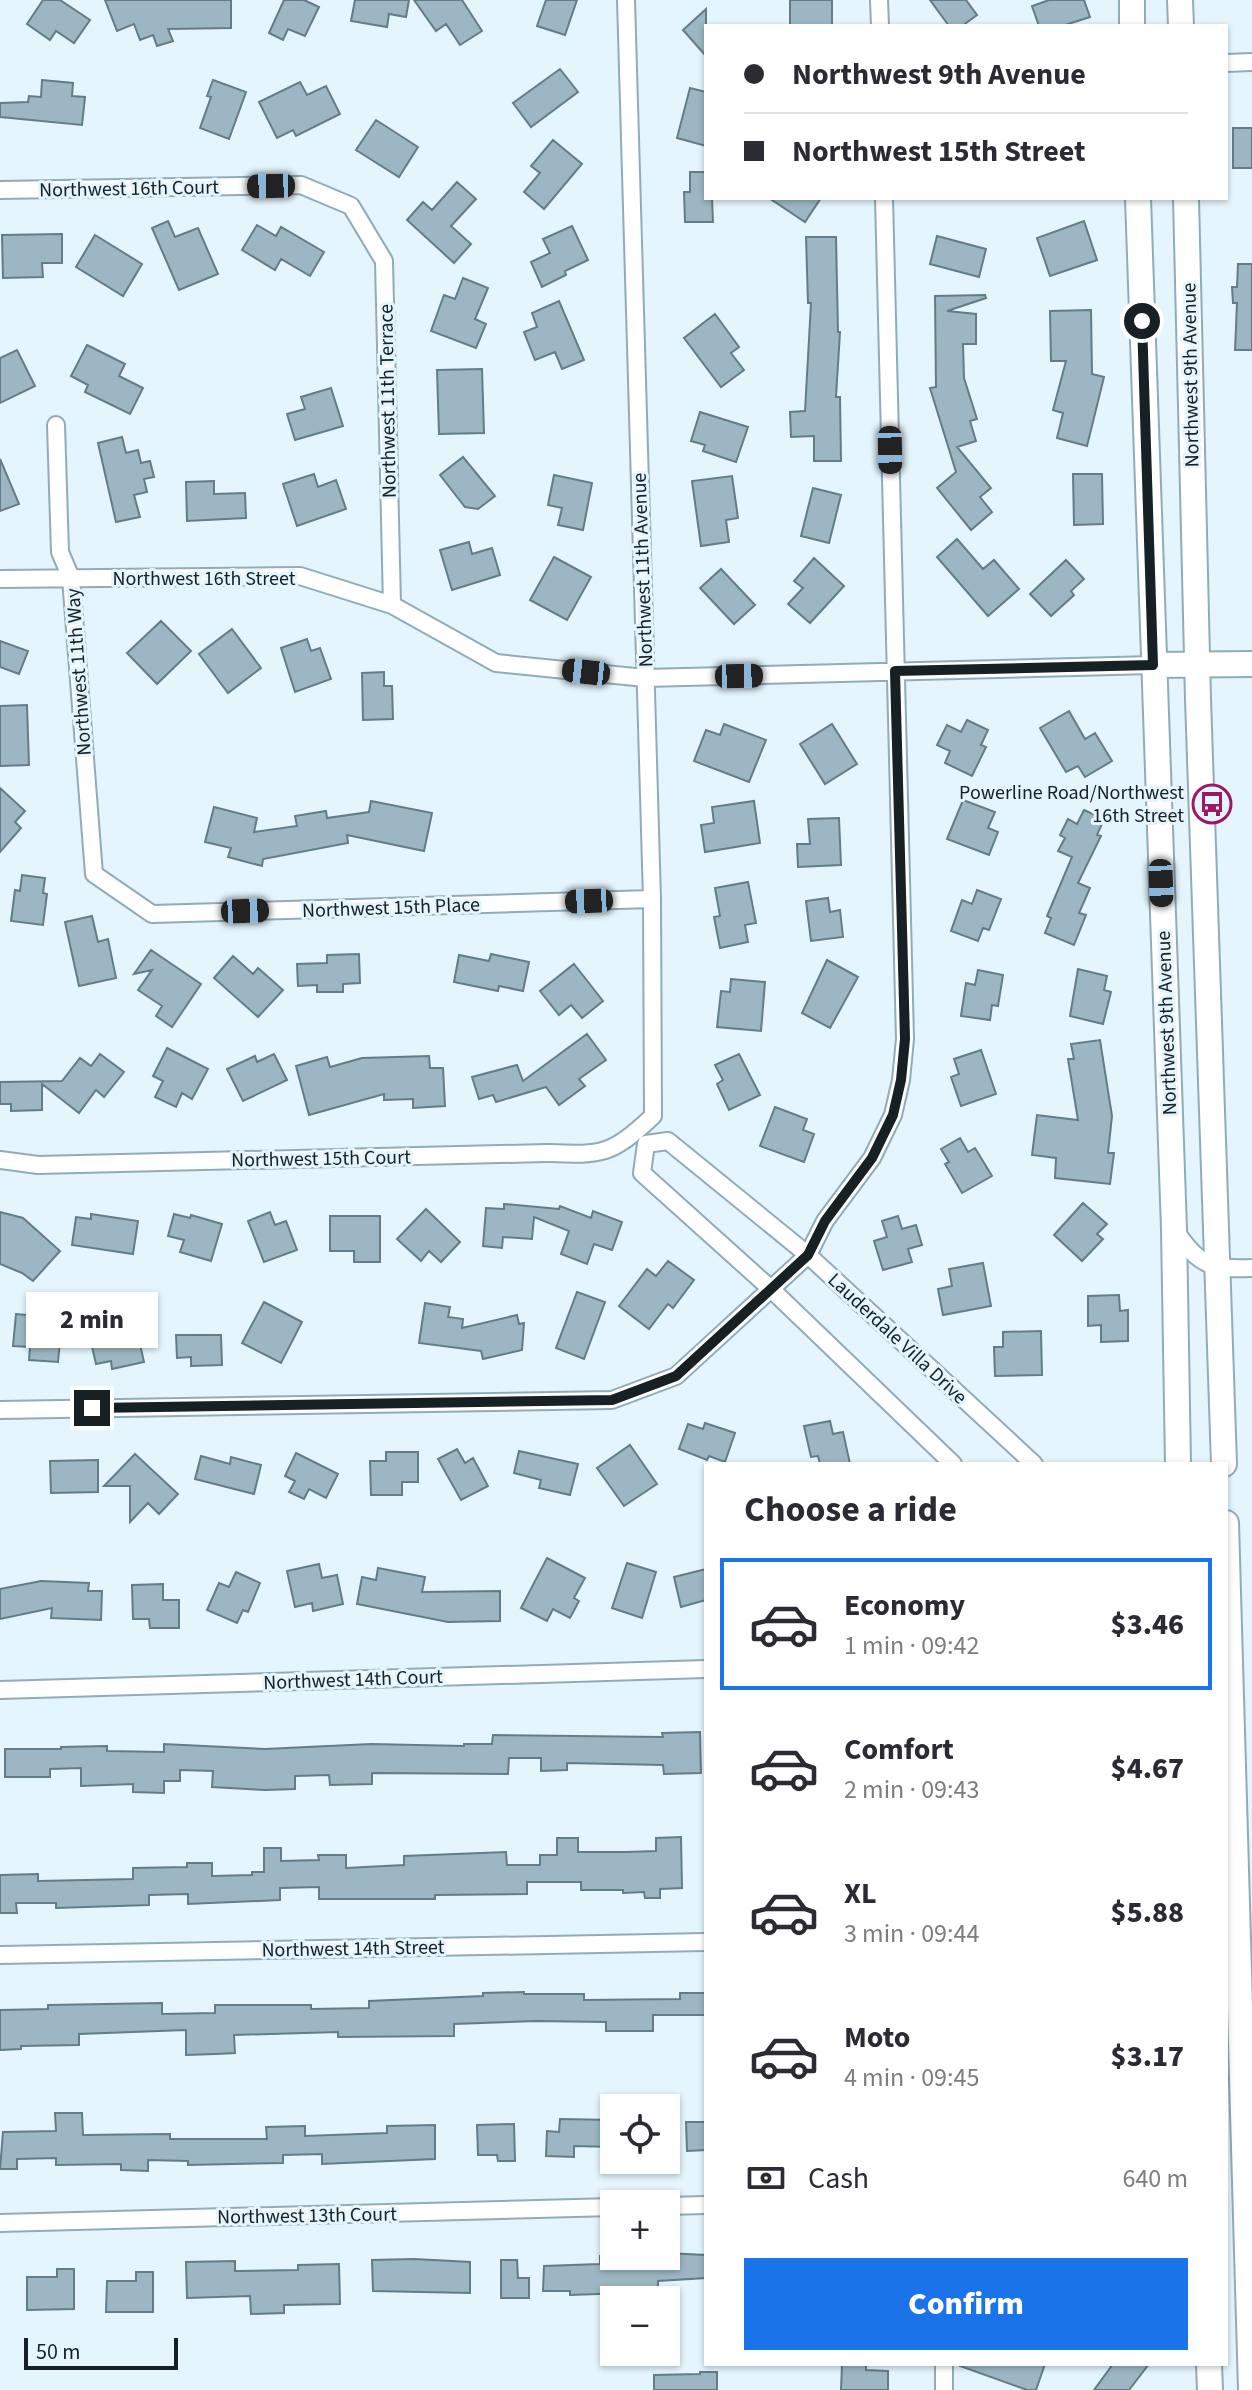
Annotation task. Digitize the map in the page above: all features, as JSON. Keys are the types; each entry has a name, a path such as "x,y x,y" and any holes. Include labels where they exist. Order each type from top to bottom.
{"main road":[{"path":"1132,0 1132,24"},
{"path":"1180,0 1181,24"},
{"name":"Northwest 9th Avenue","path":"1138,200 1174,1229 1178,1462"},
{"name":"Northwest 9th Avenue","path":"1186,200 1197,665 1224,1462"},
{"name":"Northwest 16th Street","path":"1153,665 1252,664"},
{"path":"1228,1655 1245,1870 1251,2390"},
{"path":"1209,2366 1210,2390"}],"street":[{"name":"Northwest 11th Avenue","path":"626,0 652,899 653,1116 641,1138"},
{"path":"879,0 880,24"},
{"path":"1228,63 1252,62"},
{"name":"Northwest 16th Court","path":"0,190 301,185 351,206"},
{"path":"0,1410 612,1400 676,1376 808,1255 825,1221 872,1158 893,1115 901,1080 905,1039 884,200"},
{"name":"Northwest 11th Terrace","path":"351,206 384,261 392,605"},
{"name":"Northwest 11th Way","path":"56,425 60,552 71,578 94,874"},
{"name":"Northwest 16th Street","path":"0,579 300,576 392,605 496,663 645,678 1153,665"},
{"name":"Northwest 15th Place","path":"94,874 152,914 652,899"},
{"path":"641,1138 642,1173 771,1289 951,1462"},
{"name":"Lauderdale Villa Drive","path":"641,1138 668,1141 808,1255 1031,1462"},
{"name":"Northwest 15th Court","path":"0,1160 38,1165 546,1153 595,1155 641,1138"},
{"path":"1174,1229 1189,1251 1217,1268 1252,1268"},
{"name":"Northwest 14th Court","path":"0,1690 704,1669"},
{"name":"Northwest 14th Street","path":"0,1955 704,1942"},
{"path":"680,2206 704,2205"},
{"name":"Northwest 13th Court","path":"0,2223 600,2207"},
{"path":"944,2366 944,2390"}],"building":[{"path":"43,0 60,0 90,20 74,43 56,31 50,40 27,24"},
{"path":"105,0 231,0 231,28 168,29 173,41 157,46 153,35 140,40 134,24 117,31"},
{"path":"284,0 304,0 319,7 305,36 288,29 283,40 269,33"},
{"path":"355,0 409,0 406,17 389,14 387,27 351,21"},
{"path":"414,0 462,0 482,31 460,45 446,24 436,31"},
{"path":"546,0 577,0 565,35 537,26"},
{"path":"790,0 832,0 832,24 790,24"},
{"path":"930,0 966,0 977,15 965,24 948,24"},
{"path":"1049,0 1084,0 1090,17 1068,24 1038,24 1032,6"},
{"path":"706,9 704,54 683,30"},
{"path":"560,69 578,92 531,127 513,103"},
{"path":"42,80 73,83 72,96 85,97 82,125 0,117 0,103 28,102 29,96 41,97"},
{"path":"213,80 246,92 229,139 200,128 211,97 207,96"},
{"path":"300,82 307,95 326,86 340,114 296,136 293,130 277,138 259,102"},
{"path":"690,88 704,92 704,145 677,138"},
{"path":"376,120 418,147 399,177 356,150"},
{"path":"1233,128 1252,128 1252,168 1233,168"},
{"path":"553,140 582,164 544,209 524,192 540,173 531,166"},
{"path":"690,172 704,172 704,200 712,200 713,222 685,222 684,192 690,192"},
{"path":"457,182 476,199 451,226 471,244 454,263 407,220 423,202 432,210"},
{"path":"772,200 820,200 805,222"},
{"path":"168,221 175,237 198,228 218,274 179,290 152,228"},
{"path":"1084,221 1097,260 1050,276 1037,238"},
{"path":"257,225 276,236 281,227 324,252 310,276 281,259 275,270 242,250"},
{"path":"572,226 588,260 542,287 531,262 550,253 543,239"},
{"path":"62,234 62,263 42,263 43,277 3,278 2,235"},
{"path":"95,235 142,264 123,296 76,267"},
{"path":"937,236 986,249 979,277 930,264"},
{"path":"806,237 836,237 840,332 836,397 840,397 841,461 814,461 814,436 791,437 790,412 805,411 811,303 808,303"},
{"path":"1238,264 1252,264 1252,350 1235,350 1237,303 1233,303 1232,287 1237,287"},
{"path":"463,278 488,288 475,319 486,324 476,348 431,331 444,295 455,299"},
{"path":"985,295 986,298 947,311 976,314 976,344 963,344 964,378 977,419 970,421 976,441 957,447 991,488 980,497 992,512 971,530 937,488 956,472 930,388 936,387 935,296"},
{"path":"559,301 584,360 562,369 555,352 535,360 524,332 537,327 532,313"},
{"path":"1091,310 1092,374 1104,377 1087,446 1057,438 1063,413 1053,410 1066,361 1051,361 1050,311"},
{"path":"715,314 739,347 731,353 744,370 721,387 684,338"},
{"path":"87,345 125,364 119,376 143,388 130,414 85,392 88,385 71,376"},
{"path":"17,350 35,386 0,403 0,358"},
{"path":"482,369 484,433 439,434 437,370"},
{"path":"331,388 343,426 295,440 287,414 305,409 301,397"},
{"path":"700,412 748,427 736,462 703,451 705,445 691,441"},
{"path":"122,437 126,453 138,450 141,463 150,461 154,477 144,479 147,492 134,495 140,517 116,522 98,443"},
{"path":"463,457 495,496 478,509 465,507 440,475"},
{"path":"0,459 19,504 0,511"},
{"path":"314,474 318,487 336,480 346,509 297,526 283,484"},
{"path":"1073,474 1102,474 1103,524 1074,525"},
{"path":"554,475 592,483 583,530 558,525 562,508 548,505"},
{"path":"732,476 738,518 726,520 729,542 701,546 692,481"},
{"path":"214,481 214,494 245,493 246,518 187,521 186,482"},
{"path":"813,488 841,495 829,543 801,536"},
{"path":"957,539 983,569 994,560 1019,589 988,616 937,557"},
{"path":"469,542 472,554 492,548 500,575 452,590 440,550"},
{"path":"554,557 591,577 567,620 530,600"},
{"path":"814,558 844,586 810,623 788,604 803,588 794,581"},
{"path":"1066,560 1084,579 1071,591 1074,595 1051,616 1030,594"},
{"path":"721,569 755,605 734,624 700,588"},
{"path":"161,621 191,651 157,684 127,653"},
{"path":"232,629 261,668 228,693 199,654"},
{"path":"307,639 311,651 320,648 331,679 295,692 281,648"},
{"path":"0,641 28,651 19,674 0,667"},
{"path":"384,672 384,686 392,686 393,719 363,720 362,673"},
{"path":"27,705 29,765 0,766 0,706"},
{"path":"1069,711 1085,739 1095,733 1112,761 1085,777 1078,766 1066,772 1040,728"},
{"path":"967,720 988,730 981,745 986,747 972,776 945,763 950,751 937,745 947,725 961,732"},
{"path":"724,724 766,740 749,782 694,761 706,730 720,735"},
{"path":"832,724 857,764 825,784 800,744"},
{"path":"0,788 25,811 15,822 21,828 0,852"},
{"path":"963,800 995,812 988,828 998,832 989,855 947,839"},
{"path":"371,801 432,813 424,851 347,835 348,843 263,859 262,866 228,857 231,848 205,842 214,807 257,818 254,832 297,826 295,816 326,811 327,818 369,812"},
{"path":"754,801 760,843 705,852 701,825 714,823 712,807"},
{"path":"1084,810 1104,819 1097,835 1101,836 1078,883 1090,888 1079,913 1086,915 1074,945 1045,933 1051,918 1047,916 1072,857 1058,851 1065,838 1060,835 1068,819 1077,824"},
{"path":"839,818 841,865 798,867 797,844 810,844 808,819"},
{"path":"22,875 45,878 43,893 47,894 43,925 11,921 15,890 20,891"},
{"path":"748,882 756,923 745,925 748,942 720,948 714,917 720,916 715,888"},
{"path":"977,890 1001,899 989,930 983,928 978,941 951,931 962,900 972,904"},
{"path":"828,898 830,912 840,910 843,937 811,941 806,901"},
{"path":"92,916 98,942 108,939 116,978 79,986 65,922"},
{"path":"151,950 201,984 172,1027 156,1016 162,1006 138,990 152,970 134,974"},
{"path":"359,954 360,983 343,984 343,992 317,992 317,985 298,986 297,964 327,963 327,955"},
{"path":"491,954 529,962 523,991 499,986 498,991 454,982 459,955 489,961"},
{"path":"233,956 253,974 258,968 283,990 258,1017 214,978"},
{"path":"827,960 858,977 830,1028 802,1013"},
{"path":"574,964 603,1001 582,1018 571,1005 559,1015 540,991"},
{"path":"1078,969 1107,976 1104,990 1111,992 1103,1024 1070,1016"},
{"path":"978,970 1003,975 998,1006 992,1005 990,1020 961,1016 966,983 975,985"},
{"path":"731,979 765,982 761,1031 717,1027 721,991 730,992"},
{"path":"587,1034 606,1060 579,1079 585,1086 559,1105 546,1087 496,1102 493,1095 479,1099 472,1077 517,1065 523,1081"},
{"path":"1100,1040 1112,1116 1108,1153 1114,1153 1110,1184 1055,1178 1056,1158 1032,1155 1037,1115 1078,1120 1068,1059 1074,1059 1071,1044"},
{"path":"167,1048 208,1069 192,1099 182,1093 176,1107 155,1097 163,1081 153,1076"},
{"path":"981,1050 996,1094 961,1106 951,1077 959,1074 954,1059"},
{"path":"100,1054 124,1072 104,1097 96,1090 79,1113 42,1084 42,1110 11,1111 11,1104 0,1104 0,1082 62,1081 80,1058 91,1066"},
{"path":"274,1054 287,1080 243,1101 227,1069 255,1056 257,1062"},
{"path":"739,1054 760,1095 729,1110 717,1084 723,1080 715,1065"},
{"path":"429,1056 430,1068 443,1068 445,1106 413,1108 413,1099 384,1100 384,1094 309,1115 296,1066 327,1057 330,1067 362,1058"},
{"path":"775,1107 807,1119 803,1130 814,1134 804,1162 760,1146"},
{"path":"960,1138 968,1152 975,1148 992,1176 962,1193 945,1164 949,1162 941,1149"},
{"path":"1083,1203 1107,1224 1097,1234 1103,1239 1082,1261 1054,1235"},
{"path":"504,1204 559,1209 560,1206 591,1218 593,1211 622,1222 612,1250 594,1244 587,1264 561,1254 569,1231 534,1217 532,1239 503,1237 502,1248 483,1246 486,1208 504,1209"},
{"path":"426,1209 460,1242 441,1262 429,1251 421,1261 397,1239"},
{"path":"0,1212 23,1218 60,1251 33,1281 0,1264"},
{"path":"270,1212 275,1225 286,1221 297,1250 264,1262 248,1221"},
{"path":"91,1214 138,1221 133,1254 72,1245 76,1217 91,1219"},
{"path":"174,1214 190,1218 191,1215 222,1224 211,1261 180,1252 184,1240 168,1236"},
{"path":"330,1216 380,1216 380,1262 354,1262 354,1251 330,1251"},
{"path":"898,1216 902,1229 916,1225 922,1245 908,1249 912,1262 883,1270 874,1241 887,1237 882,1221"},
{"path":"668,1261 694,1280 673,1308 668,1304 649,1329 619,1306 647,1269 656,1276"},
{"path":"983,1263 991,1306 943,1315 938,1289 952,1286 949,1269"},
{"path":"577,1292 605,1302 584,1359 556,1348"},
{"path":"1119,1295 1120,1311 1128,1310 1128,1341 1101,1342 1101,1325 1088,1326 1088,1296"},
{"path":"264,1302 302,1322 281,1363 242,1343"},
{"path":"425,1303 450,1307 448,1317 463,1319 462,1328 517,1315 519,1324 524,1323 522,1350 483,1359 481,1351 419,1343"},
{"path":"16,1314 47,1317 46,1329 61,1331 58,1362 29,1360 30,1347 13,1346"},
{"path":"1041,1331 1042,1375 995,1376 994,1347 1003,1347 1003,1332"},
{"path":"121,1335 120,1340 140,1344 144,1362 112,1369 111,1361 96,1364 91,1342"},
{"path":"176,1335 221,1335 222,1365 191,1366 191,1357 177,1358"},
{"path":"830,1421 833,1434 843,1432 850,1462 820,1462 818,1456 811,1457 804,1426"},
{"path":"705,1423 735,1433 725,1462 709,1456 707,1460 679,1449 688,1424 703,1429"},
{"path":"630,1445 657,1484 624,1506 597,1468"},
{"path":"457,1449 465,1463 473,1458 488,1486 461,1500 438,1459"},
{"path":"519,1451 578,1464 570,1495 539,1488 541,1480 514,1473"},
{"path":"386,1452 418,1452 418,1482 402,1482 402,1495 371,1495 370,1461 386,1461"},
{"path":"296,1453 338,1474 326,1498 309,1489 304,1499 289,1492 295,1481 285,1476"},
{"path":"135,1454 178,1494 159,1514 148,1503 130,1522 130,1486 104,1486"},
{"path":"201,1456 230,1464 231,1457 261,1465 254,1494 195,1479"},
{"path":"98,1460 98,1492 51,1493 50,1461"},
{"path":"547,1558 585,1578 574,1598 579,1601 570,1618 553,1609 547,1621 521,1608"},
{"path":"627,1563 656,1572 642,1618 612,1608"},
{"path":"319,1564 322,1578 337,1575 343,1604 313,1611 312,1603 295,1607 287,1571"},
{"path":"378,1568 425,1577 422,1592 500,1591 500,1621 448,1622 357,1604 362,1577 376,1580"},
{"path":"704,1570 704,1601 681,1607 674,1577"},
{"path":"236,1572 260,1583 248,1612 243,1610 237,1623 207,1610 219,1583 229,1587"},
{"path":"41,1581 89,1583 88,1591 102,1591 101,1620 51,1618 52,1608 0,1619 0,1589"},
{"path":"163,1584 163,1600 179,1600 179,1628 150,1628 149,1619 133,1619 132,1585"},
{"path":"700,1732 701,1773 664,1774 663,1765 567,1763 567,1770 541,1771 541,1758 509,1758 508,1774 372,1773 372,1784 330,1785 329,1775 295,1776 295,1789 265,1790 212,1787 213,1771 180,1770 180,1781 164,1781 164,1793 133,1792 133,1784 81,1786 81,1768 50,1769 50,1777 5,1777 5,1749 107,1746 107,1751 164,1752 164,1744 265,1749 371,1744 464,1746 492,1744 493,1735 663,1737 662,1733"},
{"path":"681,1837 682,1888 660,1889 660,1898 645,1898 644,1892 581,1890 581,1882 527,1882 527,1894 435,1895 435,1899 319,1899 319,1887 280,1888 280,1900 188,1904 188,1894 149,1895 149,1905 56,1908 56,1903 16,1903 17,1913 0,1913 0,1875 38,1874 38,1881 133,1879 133,1868 187,1867 187,1863 212,1863 212,1876 252,1875 252,1872 264,1872 264,1848 281,1848 281,1861 319,1860 318,1855 346,1855 346,1868 404,1865 404,1856 506,1852 507,1865 540,1865 540,1855 557,1855 557,1838 578,1838 578,1852 626,1852 656,1851 656,1838"},
{"path":"483,1993 584,1994 584,2000 680,1999 680,1993 704,1993 704,2015 653,2015 653,2031 606,2031 606,2022 536,2021 454,2024 454,2036 338,2037 338,2032 234,2035 235,2053 216,2054 186,2055 186,2030 79,2034 79,2045 21,2046 21,2049 0,2050 0,2010 48,2009 48,2005 162,2003 162,2014 215,2013 215,2005 369,2008 369,2001 483,1996"},
{"path":"55,2113 82,2113 83,2135 170,2134 170,2139 267,2139 266,2127 305,2126 305,2136 387,2133 387,2126 435,2125 435,2159 322,2164 322,2154 283,2155 283,2163 188,2165 188,2161 148,2160 148,2171 121,2170 121,2164 56,2165 56,2158 17,2159 17,2169 0,2169 3,2132 56,2131"},
{"path":"560,2119 600,2120 600,2147 574,2146 574,2157 546,2156 547,2131 559,2132"},
{"path":"686,2122 704,2122 704,2150 687,2151"},
{"path":"514,2124 515,2161 498,2161 497,2155 478,2155 477,2125"},
{"path":"680,2254 704,2255 704,2278 658,2281 658,2286 600,2286 600,2294 570,2295 570,2291 543,2291 544,2266 600,2264 600,2270 680,2270"},
{"path":"372,2260 470,2262 470,2293 373,2291"},
{"path":"501,2260 517,2260 518,2278 529,2278 529,2298 501,2298"},
{"path":"235,2261 235,2271 298,2270 298,2265 339,2264 340,2304 284,2305 284,2313 251,2314 250,2296 187,2298 186,2262"},
{"path":"57,2269 74,2269 74,2309 27,2310 27,2277 57,2277"},
{"path":"136,2272 153,2272 153,2312 106,2312 107,2281 136,2281"},
{"path":"842,2366 866,2366 866,2370 888,2371 888,2390 841,2390"},
{"path":"960,2366 1044,2366 1036,2390 1027,2390"},
{"path":"1112,2366 1147,2366 1129,2390 1094,2390"},
{"path":"717,2372 717,2390 654,2390 654,2375"}],"place":[{"name":"Powerline Road/Northwest 16th Street","path":"1212,804"}],"route":[{"path":"92,1408 612,1400 676,1376 808,1255 825,1221 872,1158 893,1115 901,1080 905,1039 895,671 1153,665 1142,321"}]}
